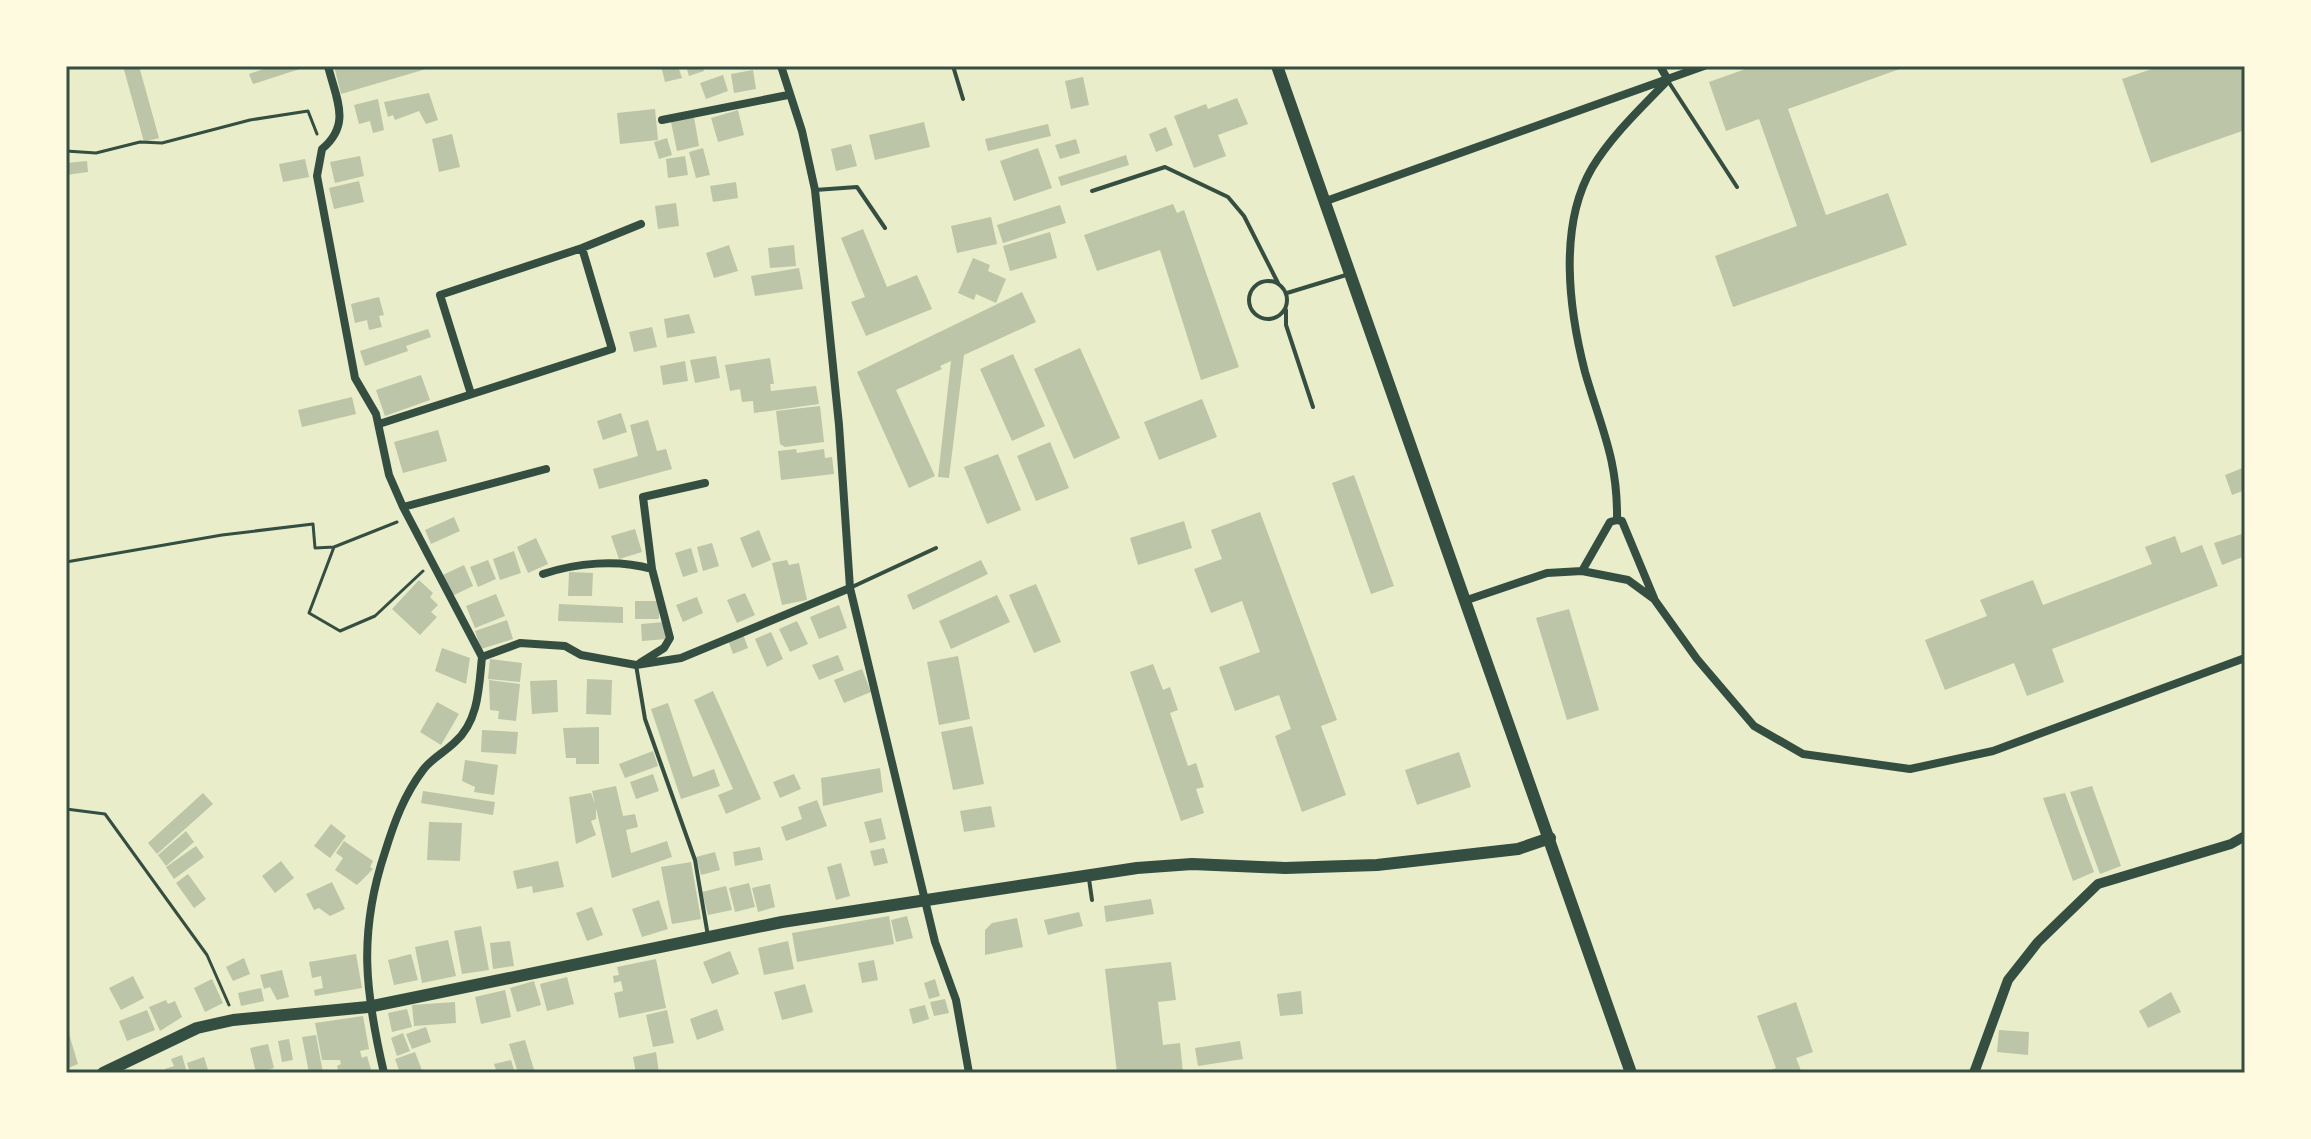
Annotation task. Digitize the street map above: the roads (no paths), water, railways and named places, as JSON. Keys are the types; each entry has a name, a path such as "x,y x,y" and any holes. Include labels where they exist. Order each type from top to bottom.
{"main road":[{"path":"1277,66 1631,1073"},
{"path":"103,1073 197,1028 233,1020 368,1007 709,937 927,899 1089,875 1192,864 1285,868 1377,865 1518,849 1550,838"}],"street":[{"path":"328,66 341,125 336,138 322,149 317,176 349,360 379,424 389,475 403,507 482,657 479,690 467,729 423,770 394,819 367,918 368,1007 384,1073"},
{"path":"781,66 802,131 815,190 839,425 850,588 935,942 956,1000 969,1073"},
{"path":"1660,66 1668,80"},
{"path":"1326,201 1704,66"},
{"path":"1617,520 1615,463 1573,323 1573,237 1579,203 1591,171 1613,138 1668,80"},
{"path":"662,120 788,95"},
{"path":"471,394 440,295 582,248 641,224"},
{"path":"379,424 612,349 582,248"},
{"path":"403,507 546,469"},
{"path":"636,665 664,648 670,638 652,569 643,497 705,483"},
{"path":"1582,571 1610,522 1622,521 1654,599 1697,659 1754,726 1803,754 1910,769 1993,751 2245,658"},
{"path":"543,574 571,565 652,569"},
{"path":"1467,600 1547,573 1582,571 1628,580 1654,599"},
{"path":"482,657 520,643 565,646 581,655 636,665 681,658 850,588"},
{"path":"1974,1073 2008,980 2038,942 2098,884 2231,844 2245,836"}],"lane":[{"path":"953,66 963,99"},
{"path":"1668,80 1737,187"},
{"path":"1092,191 1165,167 1228,197 1244,216 1278,283 1287,293 1286,325 1313,407"},
{"path":"815,190 857,187 885,228"},
{"path":"1287,293 1352,273"},
{"path":"1278,283 1259,282 1250,292 1250,306 1258,316 1271,319 1286,308"},
{"path":"850,588 936,548"},
{"path":"636,665 645,719 695,860 709,937"},
{"path":"1089,875 1092,900"}]}
